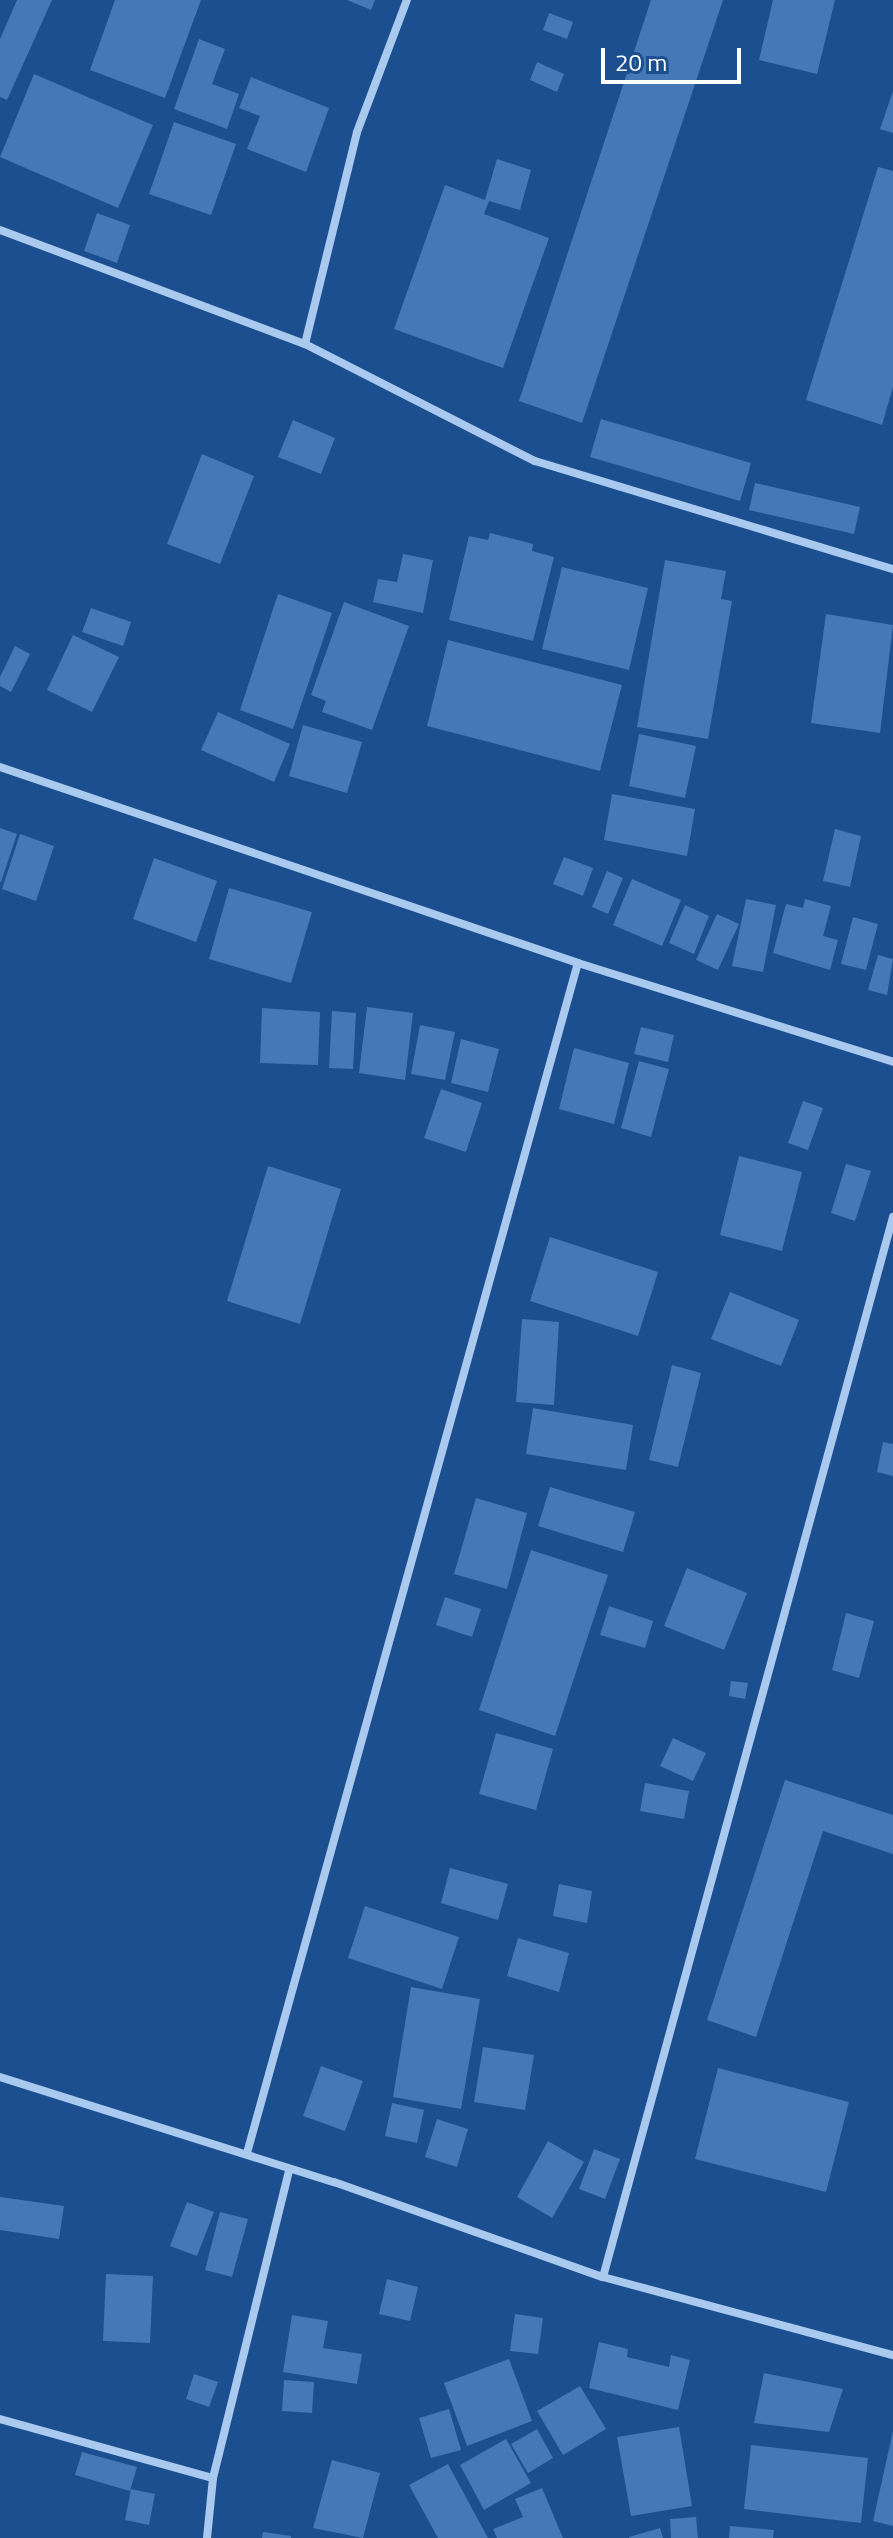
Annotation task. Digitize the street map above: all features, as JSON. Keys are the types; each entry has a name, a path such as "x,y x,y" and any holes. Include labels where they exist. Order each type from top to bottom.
{"street":[{"path":"305,344 357,132 407,0"},
{"path":"0,230 305,344 535,461 893,569"},
{"path":"0,767 578,963 893,1062"},
{"path":"247,2153 578,963"},
{"path":"603,2277 893,1217"},
{"path":"0,2077 247,2153 289,2171 603,2277 893,2355"},
{"path":"207,2538 213,2478 289,2171"},
{"path":"0,2419 213,2478"}],"building":[{"path":"17,0 52,0 7,100 0,97 0,39"},
{"path":"115,0 201,0 165,98 90,70"},
{"path":"347,0 375,0 371,10"},
{"path":"651,0 723,0 582,423 519,401"},
{"path":"773,0 835,0 817,74 759,60"},
{"path":"549,13 573,22 567,39 543,30"},
{"path":"199,39 225,49 212,84 239,94 227,129 174,109"},
{"path":"537,62 564,74 557,92 530,80"},
{"path":"34,74 153,125 118,208 0,157"},
{"path":"251,77 329,108 306,172 247,149 260,116 239,108"},
{"path":"893,91 893,133 880,129"},
{"path":"174,122 236,144 211,215 149,194"},
{"path":"497,159 531,170 520,210 489,201 484,214 549,238 503,368 394,329 445,185 485,200"},
{"path":"878,167 893,171 893,387 882,425 806,400"},
{"path":"97,213 130,225 117,263 84,251"},
{"path":"601,419 751,463 740,501 590,457"},
{"path":"293,420 335,438 321,474 278,457"},
{"path":"202,454 254,476 220,564 167,544"},
{"path":"755,483 860,507 854,534 749,510"},
{"path":"490,533 533,544 532,551 554,557 533,641 449,620 469,536 488,540"},
{"path":"403,554 433,560 423,613 373,602 378,579 397,582"},
{"path":"665,560 726,571 721,599 732,601 708,739 637,727"},
{"path":"562,567 648,588 629,670 542,649"},
{"path":"278,594 332,613 293,729 240,710"},
{"path":"344,602 409,626 372,730 322,712 326,701 311,695"},
{"path":"91,608 131,622 123,646 82,632"},
{"path":"826,614 893,625 880,733 811,723"},
{"path":"73,635 119,657 92,712 47,690"},
{"path":"448,640 622,685 600,771 427,726"},
{"path":"15,646 30,654 11,692 0,686 0,677"},
{"path":"218,712 290,744 274,782 201,750"},
{"path":"303,725 362,742 347,793 289,776"},
{"path":"639,734 696,746 685,798 629,786"},
{"path":"612,794 695,809 687,856 604,840"},
{"path":"0,828 17,834 1,882 0,882"},
{"path":"835,829 861,836 850,887 823,881"},
{"path":"20,834 54,846 36,901 2,889"},
{"path":"564,857 593,868 583,896 553,884"},
{"path":"154,858 217,881 196,942 133,919"},
{"path":"607,871 623,878 608,914 592,907"},
{"path":"632,879 681,900 662,946 613,925"},
{"path":"229,888 312,912 291,983 209,959"},
{"path":"746,899 776,905 763,972 732,966"},
{"path":"805,899 831,906 823,936 838,940 830,970 773,953 786,904 803,908"},
{"path":"685,905 709,916 694,954 669,943"},
{"path":"717,914 739,924 718,970 696,960"},
{"path":"853,917 878,924 866,970 841,964"},
{"path":"878,955 893,959 887,995 868,990"},
{"path":"367,1007 413,1013 405,1080 359,1073"},
{"path":"262,1008 320,1012 318,1065 260,1063"},
{"path":"332,1011 356,1013 353,1069 329,1068"},
{"path":"420,1025 455,1032 445,1080 411,1074"},
{"path":"641,1027 674,1035 668,1062 634,1054"},
{"path":"461,1039 499,1049 488,1092 451,1083"},
{"path":"574,1048 629,1063 614,1124 559,1109"},
{"path":"639,1061 669,1069 651,1137 621,1128"},
{"path":"441,1089 482,1103 466,1152 424,1138"},
{"path":"803,1101 823,1108 808,1150 788,1143"},
{"path":"739,1156 802,1172 782,1251 720,1235"},
{"path":"846,1164 871,1171 855,1221 831,1213"},
{"path":"268,1166 341,1189 300,1324 227,1301"},
{"path":"550,1237 658,1272 638,1336 530,1301"},
{"path":"730,1292 799,1320 781,1366 711,1339"},
{"path":"522,1319 559,1322 554,1405 516,1402"},
{"path":"672,1365 701,1373 678,1467 649,1460"},
{"path":"533,1408 633,1425 626,1470 526,1454"},
{"path":"883,1442 893,1444 893,1476 877,1472"},
{"path":"550,1487 635,1512 623,1552 538,1526"},
{"path":"476,1498 527,1513 507,1589 454,1574"},
{"path":"531,1550 608,1575 555,1736 479,1710"},
{"path":"687,1568 747,1593 724,1650 664,1626"},
{"path":"445,1597 481,1609 472,1637 436,1625"},
{"path":"609,1606 653,1621 645,1648 600,1635"},
{"path":"846,1613 874,1621 859,1678 832,1670"},
{"path":"731,1681 748,1683 745,1699 729,1696"},
{"path":"496,1733 553,1749 536,1810 479,1794"},
{"path":"673,1738 706,1753 693,1781 660,1766"},
{"path":"785,1780 893,1815 893,1854 823,1831 756,2037 707,2020"},
{"path":"645,1783 689,1791 684,1819 640,1811"},
{"path":"450,1868 508,1884 498,1920 441,1903"},
{"path":"559,1884 592,1891 587,1923 553,1916"},
{"path":"365,1906 459,1937 442,1989 348,1958"},
{"path":"518,1938 569,1953 559,1992 507,1976"},
{"path":"411,1987 480,1999 461,2109 393,2097"},
{"path":"483,2047 534,2055 525,2110 474,2102"},
{"path":"321,2066 363,2081 345,2131 303,2116"},
{"path":"718,2068 849,2102 826,2192 695,2159"},
{"path":"392,2103 424,2110 417,2143 385,2136"},
{"path":"437,2119 468,2129 457,2167 425,2157"},
{"path":"548,2141 584,2162 552,2218 517,2197"},
{"path":"594,2149 620,2159 605,2199 579,2189"},
{"path":"0,2197 64,2206 59,2239 0,2230"},
{"path":"187,2202 214,2212 197,2256 170,2246"},
{"path":"220,2212 248,2219 232,2277 205,2270"},
{"path":"106,2274 153,2276 150,2343 103,2341"},
{"path":"387,2279 418,2287 410,2321 379,2314"},
{"path":"515,2314 543,2318 538,2354 510,2351"},
{"path":"292,2315 328,2321 323,2348 362,2354 357,2384 283,2372"},
{"path":"599,2342 628,2349 627,2357 669,2367 671,2355 690,2360 678,2410 589,2388"},
{"path":"509,2359 532,2421 467,2446 444,2383"},
{"path":"764,2373 843,2389 829,2432 754,2423"},
{"path":"194,2374 218,2382 209,2407 186,2399"},
{"path":"284,2380 314,2382 312,2413 282,2411"},
{"path":"580,2386 606,2429 563,2455 537,2411"},
{"path":"449,2409 461,2450 431,2458 419,2418"},
{"path":"679,2427 692,2506 631,2516 617,2437"},
{"path":"537,2429 553,2458 528,2473 511,2444"},
{"path":"893,2431 893,2526 873,2521"},
{"path":"506,2439 531,2483 484,2510 460,2465"},
{"path":"751,2445 868,2458 861,2523 744,2509"},
{"path":"82,2452 137,2467 130,2491 75,2475"},
{"path":"332,2460 380,2473 363,2538 313,2528"},
{"path":"448,2464 488,2538 438,2538 409,2485"},
{"path":"542,2488 563,2538 497,2538 493,2529 523,2517 515,2499"},
{"path":"131,2489 155,2494 149,2525 125,2520"},
{"path":"696,2517 698,2538 671,2538 670,2519"},
{"path":"730,2526 774,2530 773,2538 729,2538"},
{"path":"660,2528 663,2538 629,2538 629,2537"},
{"path":"263,2532 291,2536 291,2538 262,2538"}]}
